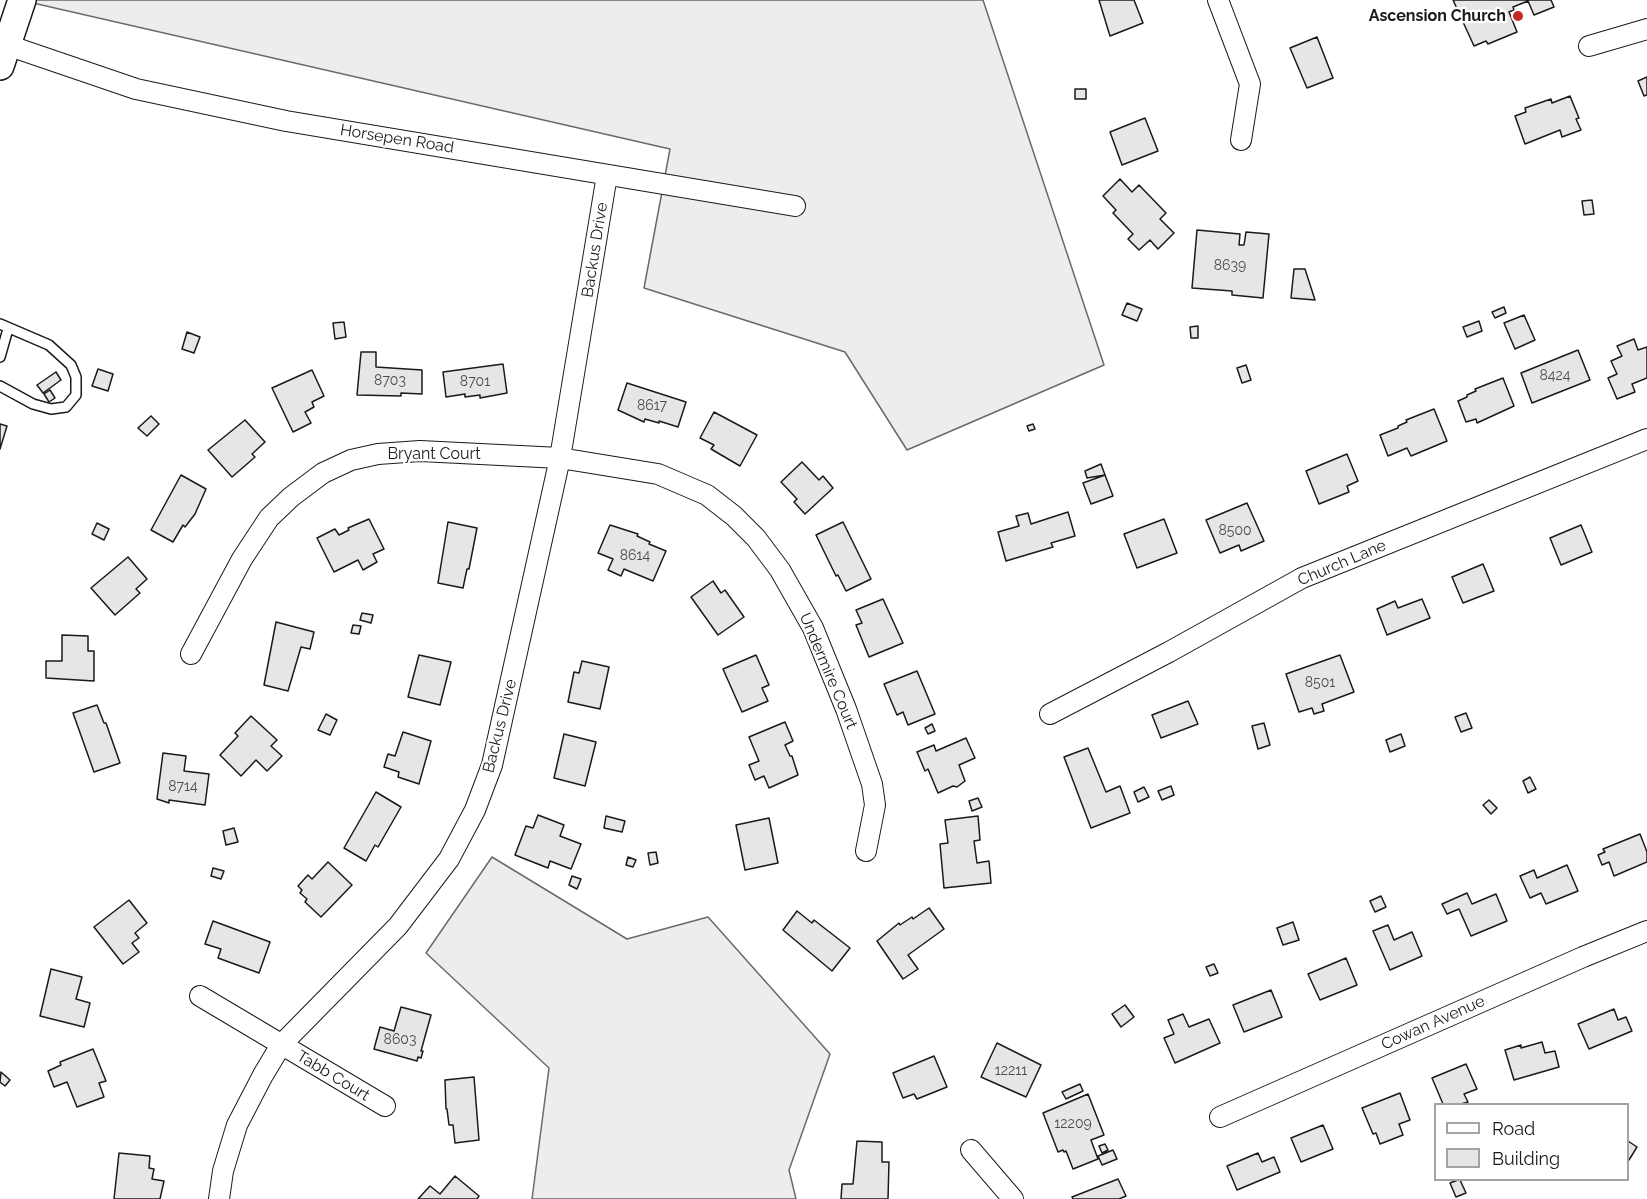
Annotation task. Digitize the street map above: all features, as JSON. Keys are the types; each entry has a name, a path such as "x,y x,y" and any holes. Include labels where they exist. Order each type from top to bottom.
{"street":[{"path":"4,55 22,0"},
{"path":"1218,0 1250,84 1241,140"},
{"path":"1589,46 1647,29"},
{"name":"Horsepen Road","path":"4,55 136,89 286,122 795,206"},
{"name":"Backus Drive","path":"219,1199 237,1125 262,1075 281,1045 398,926 448,859 475,810 492,765 560,458 607,174"},
{"name":"Church Lane","path":"1050,714 1169,652 1302,578 1647,439"},
{"name":"Bryant Court","path":"190,654 242,559 269,518 291,497 323,473 351,460 378,454 420,451 560,458"},
{"name":"Undermire Court","path":"560,458 658,474 682,483 707,495 734,516 756,538 780,570 813,628 846,709 872,784 876,805 866,851"},
{"name":"Cowan Avenue","path":"1220,1117 1647,931"},
{"name":"Tabb Court","path":"200,996 385,1106"},
{"path":"971,1150 1013,1199"}],"lane":[{"path":"0,357 4,326 49,345 71,365 76,377 76,395 66,407 51,409 33,404 0,386"}],"shaded area":[{"path":"20,0 983,0 1104,365 907,450 845,352 644,288 670,149"},
{"path":"492,857 627,939 708,917 830,1054 789,1170 796,1199 532,1199 549,1068 426,953"}],"building":[{"path":"1099,0 1134,0 1143,23 1110,36"},
{"path":"1453,0 1551,0 1554,7 1534,15 1528,1 1513,7 1514,10 1509,12 1517,32 1488,44 1486,41 1474,46"},
{"path":"1317,37 1333,78 1307,88 1290,48"},
{"path":"1647,77 1647,95 1644,96 1638,81"},
{"path":"1075,89 1086,89 1086,99 1075,99"},
{"path":"1570,96 1581,130 1562,137 1560,130 1525,144 1515,116 1526,112 1525,108 1551,99 1552,103"},
{"path":"1145,118 1158,151 1122,165 1110,132"},
{"path":"1120,179 1132,192 1139,185 1166,213 1160,219 1174,233 1158,249 1150,240 1139,250 1128,239 1133,234 1113,213 1116,210 1103,196"},
{"path":"1592,200 1594,214 1584,215 1582,201"},
{"path":"1197,230 1240,234 1239,245 1244,245 1246,232 1269,234 1263,298 1232,295 1232,291 1192,288"},
{"path":"1294,269 1305,269 1315,300 1291,298"},
{"path":"1127,303 1142,309 1137,321 1122,315"},
{"path":"1504,307 1506,313 1495,318 1492,312"},
{"path":"1524,315 1535,340 1515,349 1504,323"},
{"path":"1479,321 1482,331 1467,337 1463,327"},
{"path":"344,322 346,337 335,339 333,323"},
{"path":"1198,326 1198,338 1191,338 1190,327"},
{"path":"187,332 200,337 194,353 182,349"},
{"path":"1634,339 1638,350 1647,347 1647,378 1632,384 1635,392 1617,399 1608,378 1617,374 1611,361 1622,356 1617,346"},
{"path":"1578,350 1590,380 1532,403 1521,373"},
{"path":"361,352 376,352 376,367 422,370 422,394 357,395"},
{"path":"503,364 507,393 480,398 480,395 465,397 465,394 446,397 443,372"},
{"path":"1246,365 1251,380 1242,383 1237,368"},
{"path":"98,369 113,374 108,391 92,386"},
{"path":"312,370 324,396 312,402 314,407 305,412 311,423 293,432 272,388"},
{"path":"56,372 61,380 43,393 37,385"},
{"path":"1503,378 1514,406 1477,423 1476,419 1466,422 1458,401 1476,391 1475,389"},
{"path":"627,383 686,402 678,427 659,421 659,423 645,419 644,422 618,410"},
{"path":"50,390 55,398 49,402 44,394"},
{"path":"1434,409 1447,441 1411,456 1407,448 1388,456 1380,435 1398,428 1407,422 1406,420"},
{"path":"714,412 757,435 740,466 711,449 714,445 700,438"},
{"path":"151,416 159,424 147,436 138,428"},
{"path":"245,420 265,442 252,454 255,457 232,477 208,450"},
{"path":"0,424 7,426 0,449"},
{"path":"1033,424 1035,429 1029,431 1027,426"},
{"path":"1347,454 1358,481 1347,486 1349,492 1319,504 1306,471"},
{"path":"802,462 819,480 823,476 833,488 805,514 794,502 797,499 781,482"},
{"path":"1101,464 1105,475 1087,478 1085,471"},
{"path":"181,475 206,489 195,514 185,527 183,525 173,542 151,530"},
{"path":"1105,475 1113,496 1091,504 1083,483"},
{"path":"1247,503 1264,541 1241,551 1239,545 1220,553 1206,520"},
{"path":"1068,512 1075,536 1051,543 1053,547 1006,561 998,532 1019,526 1016,516 1028,513 1031,524"},
{"path":"369,519 384,549 373,554 377,562 363,570 358,560 334,572 317,538 335,529 339,535 349,530 348,528"},
{"path":"1164,519 1177,553 1137,568 1124,534"},
{"path":"448,522 477,528 463,588 438,583"},
{"path":"843,522 871,579 846,591 816,535"},
{"path":"97,523 109,529 104,540 92,534"},
{"path":"610,525 638,534 637,536 650,542 649,544 666,551 653,581 624,569 621,576 608,570 613,559 598,553"},
{"path":"1581,525 1592,552 1561,565 1550,538"},
{"path":"128,557 147,579 136,589 140,593 115,615 91,588"},
{"path":"1483,564 1494,591 1463,603 1452,577"},
{"path":"713,581 721,593 725,590 744,617 718,635 691,597"},
{"path":"883,599 903,643 869,657 856,625 862,623 856,610"},
{"path":"1422,599 1430,618 1387,635 1377,609 1395,601 1398,608"},
{"path":"362,613 373,615 371,623 360,620"},
{"path":"276,622 314,632 310,649 301,647 288,691 264,685"},
{"path":"353,625 361,626 359,634 351,633"},
{"path":"62,635 88,636 88,651 94,651 94,681 46,678 46,661 62,661"},
{"path":"419,655 451,662 440,705 408,697"},
{"path":"756,655 769,685 762,688 768,701 742,712 723,669"},
{"path":"1340,655 1354,692 1322,704 1324,711 1314,714 1312,708 1299,712 1286,674"},
{"path":"582,661 609,667 600,709 568,702 574,672 579,673"},
{"path":"917,671 935,714 908,725 903,712 897,715 884,684"},
{"path":"1188,701 1198,724 1161,738 1152,715"},
{"path":"97,705 120,763 94,772 73,713"},
{"path":"1466,713 1472,728 1461,732 1455,717"},
{"path":"326,714 337,720 330,735 318,730"},
{"path":"251,716 277,740 271,746 282,756 267,771 256,760 241,776 220,755 238,736 235,733"},
{"path":"785,722 793,741 785,745 792,756 798,775 769,788 764,776 755,780 749,765 759,761 749,737"},
{"path":"1264,723 1270,745 1258,749 1252,726"},
{"path":"932,724 935,731 928,734 925,728"},
{"path":"403,732 431,741 419,784 398,777 399,772 384,767 388,754 395,756"},
{"path":"564,734 596,742 585,786 554,778"},
{"path":"1401,734 1405,746 1390,752 1386,740"},
{"path":"966,738 975,758 959,765 965,781 957,787 953,786 938,793 928,769 925,771 917,752 934,745 936,751"},
{"path":"1088,748 1106,792 1120,786 1130,813 1091,828 1064,757"},
{"path":"163,753 186,756 184,771 209,774 205,805 169,800 169,803 157,799"},
{"path":"1530,777 1536,789 1528,793 1523,781"},
{"path":"1171,786 1174,795 1162,800 1158,791"},
{"path":"1144,787 1149,797 1138,802 1134,792"},
{"path":"376,792 401,807 378,847 375,845 366,861 344,848"},
{"path":"978,798 982,807 972,811 969,801"},
{"path":"1489,800 1497,808 1491,814 1483,805"},
{"path":"538,815 564,825 560,836 581,844 571,869 550,861 548,868 515,855 526,826 533,828"},
{"path":"606,816 625,821 622,832 604,828"},
{"path":"978,816 980,840 974,841 977,863 989,861 991,883 944,888 940,844 948,843 945,820"},
{"path":"769,818 778,863 745,870 736,825"},
{"path":"234,828 238,842 226,845 223,831"},
{"path":"1640,834 1647,852 1647,862 1614,876 1609,862 1602,865 1598,855 1605,852 1603,849"},
{"path":"656,852 658,863 650,865 648,853"},
{"path":"628,857 636,860 633,867 626,865"},
{"path":"328,862 352,885 321,917 305,902 307,899 300,893 302,890 298,886 308,875 312,879"},
{"path":"1567,865 1578,891 1546,904 1541,893 1530,898 1520,876 1534,870 1537,878"},
{"path":"213,868 224,871 221,879 211,876"},
{"path":"572,876 581,879 577,889 569,885"},
{"path":"1467,893 1472,904 1496,894 1507,921 1471,936 1459,909 1447,914 1442,904"},
{"path":"1381,896 1386,907 1375,912 1370,901"},
{"path":"129,900 147,923 135,933 139,938 132,943 139,952 123,964 94,927"},
{"path":"929,908 944,929 908,955 918,969 903,979 877,941 899,923 900,925 912,917 913,919"},
{"path":"797,911 812,923 814,920 850,948 832,971 783,930"},
{"path":"213,921 270,942 259,973 218,958 221,949 205,944"},
{"path":"1293,922 1299,940 1283,945 1277,928"},
{"path":"1388,925 1394,940 1412,932 1422,956 1390,970 1373,931"},
{"path":"1346,958 1357,985 1320,1000 1308,974"},
{"path":"1214,964 1218,973 1210,976 1206,967"},
{"path":"51,969 82,977 76,999 90,1003 84,1027 40,1016"},
{"path":"1271,990 1282,1017 1244,1032 1233,1005"},
{"path":"1125,1005 1134,1017 1121,1027 1112,1014"},
{"path":"401,1007 431,1015 421,1058 418,1057 417,1061 374,1049 380,1027 394,1031"},
{"path":"1614,1009 1618,1020 1626,1017 1632,1031 1589,1049 1578,1024"},
{"path":"1183,1014 1189,1027 1209,1019 1220,1043 1175,1063 1164,1038 1174,1034 1168,1020"},
{"path":"1542,1042 1545,1053 1555,1051 1559,1067 1514,1080 1505,1050"},
{"path":"997,1043 1041,1065 1026,1097 981,1077"},
{"path":"93,1049 106,1081 99,1083 104,1097 77,1107 67,1082 54,1087 48,1071 61,1065 60,1062"},
{"path":"934,1056 947,1087 917,1099 914,1094 903,1098 893,1073"},
{"path":"1466,1064 1477,1089 1464,1094 1468,1102 1443,1103 1432,1078"},
{"path":"1,1072 10,1080 5,1086 0,1082"},
{"path":"474,1077 479,1140 455,1143 453,1125 449,1125 446,1109 445,1080"},
{"path":"1080,1084 1083,1091 1066,1099 1062,1092"},
{"path":"1400,1093 1410,1120 1399,1124 1403,1135 1380,1144 1362,1108"},
{"path":"1088,1094 1104,1135 1091,1140 1098,1159 1073,1169 1066,1151 1058,1152 1043,1113"},
{"path":"1323,1125 1333,1149 1301,1162 1291,1138"},
{"path":"857,1141 882,1142 882,1162 889,1162 888,1199 841,1199 842,1184 853,1184"},
{"path":"1629,1142 1637,1147 1629,1160"},
{"path":"1105,1144 1108,1150 1102,1153 1099,1146"},
{"path":"1113,1150 1117,1159 1102,1165 1098,1156"},
{"path":"119,1153 150,1156 149,1168 154,1169 152,1179 164,1181 160,1199 114,1199"},
{"path":"1258,1153 1262,1162 1274,1157 1280,1172 1237,1190 1227,1166"},
{"path":"455,1176 479,1196 477,1199 418,1199 430,1186 440,1194"},
{"path":"1118,1179 1126,1196 1119,1199 1073,1199 1072,1197"},
{"path":"1460,1181 1466,1193 1456,1197 1450,1183"}],"place":[{"name":"Ascension Church","path":"1518,16"}]}
